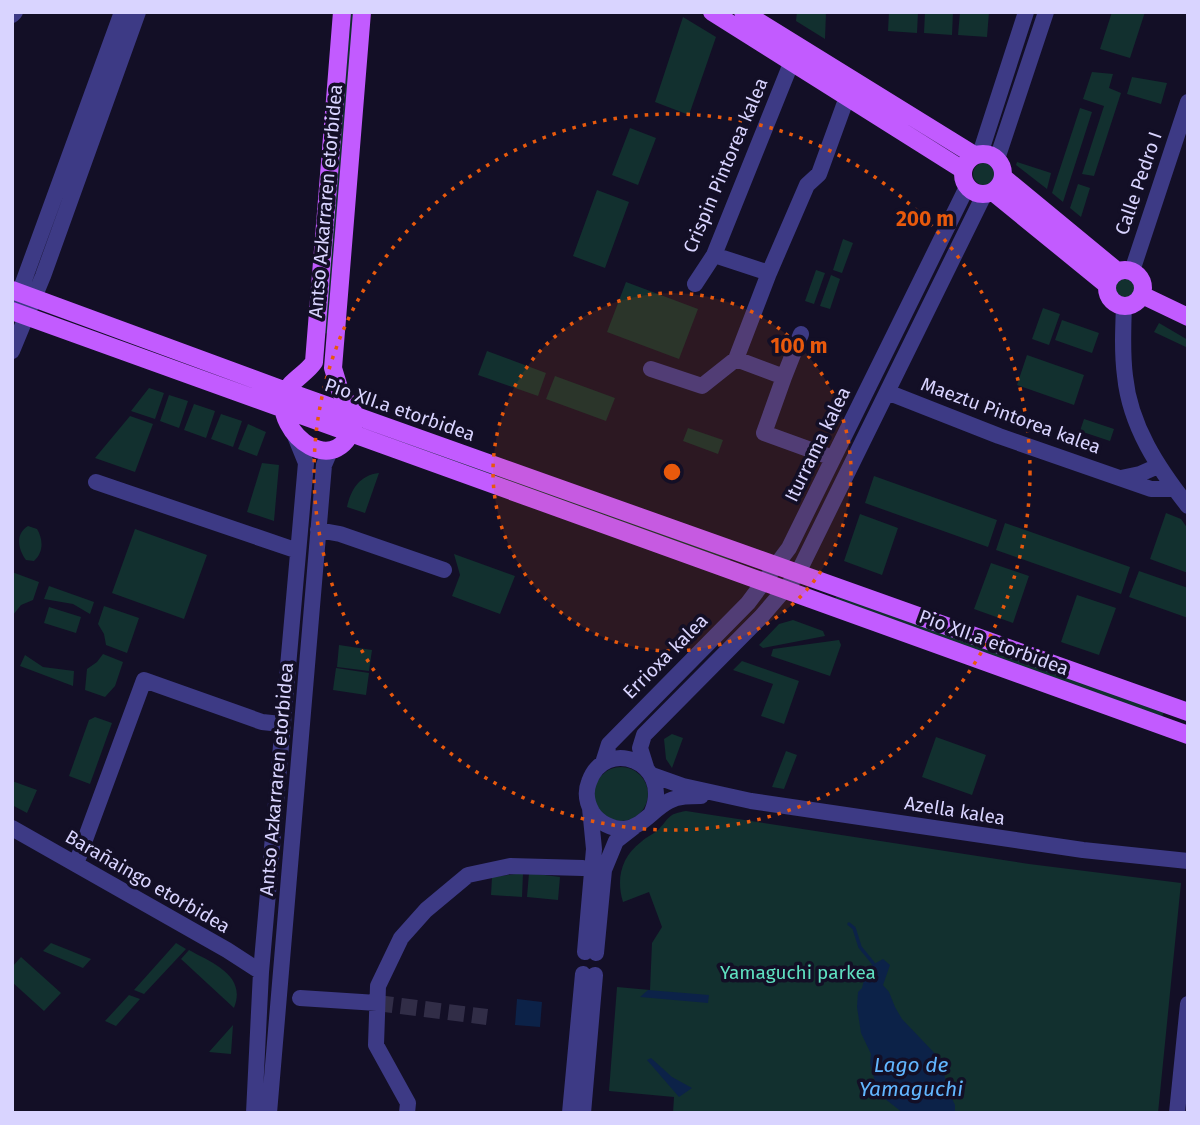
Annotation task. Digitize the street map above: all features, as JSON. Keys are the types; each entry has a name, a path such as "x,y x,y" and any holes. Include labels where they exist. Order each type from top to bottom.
{"main road":[{"name":"Antso Azkarraren etorbidea","path":"340,391 321,374 308,370 314,362 342,12"},
{"name":"Antso Azkarraren etorbidea","path":"354,424 340,391 333,368 333,356 362,12"},
{"path":"712,12 847,97 965,179 978,194 994,188"},
{"path":"743,12 1002,165 994,188"},
{"path":"965,179 969,159 984,156"},
{"path":"994,188 1119,275 1141,278 1142,295 1132,305 1124,306 1111,299 1119,275"},
{"name":"Pio XII.a etorbidea","path":"22,293 284,399"},
{"path":"1142,295 1188,317"},
{"name":"Pio XII.a etorbidea","path":"16,313 284,399 775,566 1188,712"},
{"path":"284,399 308,370"},
{"name":"Antso Azkarraren etorbidea","path":"284,399 295,436"},
{"name":"Pio XII.a etorbidea","path":"354,424 764,583 1188,735"},
{"path":"295,436 315,449 330,451 341,446 354,424"}],"street":[{"path":"12,351 16,313 22,293 122,12"},
{"path":"22,293 138,12"},
{"path":"984,156 1026,12"},
{"path":"984,156 1046,12"},
{"name":"Crispin Pintorea kalea","path":"695,284 714,255 792,61"},
{"path":"651,369 702,386 736,359 807,185 819,174 847,97"},
{"name":"Calle Pedro I","path":"1119,275 1187,107"},
{"name":"Iturrama kalea","path":"775,566 792,543 965,179"},
{"name":"Iturrama kalea","path":"797,575 887,392 994,188"},
{"path":"714,255 769,273"},
{"path":"1124,306 1125,380 1131,407 1158,466 1188,506"},
{"path":"801,334 764,433 833,458"},
{"path":"736,359 784,377"},
{"name":"Maeztu Pintorea kalea","path":"887,392 999,436 1151,489 1175,489"},
{"name":"Antso Azkarraren etorbidea","path":"254,1113 261,972 306,463 295,436"},
{"name":"Antso Azkarraren etorbidea","path":"269,1113 324,460 330,451"},
{"path":"1121,478 1158,466"},
{"path":"96,482 298,551"},
{"path":"318,530 340,534 444,570"},
{"path":"764,583 775,566"},
{"path":"649,771 625,758 614,759 595,769 587,788 594,849 591,953 604,870 616,841 652,812 657,793 649,771 640,748 645,735 707,674 797,575"},
{"name":"Errioxa kalea","path":"603,763 609,744 748,603 764,583"},
{"path":"76,864 144,680 262,722 281,724"},
{"name":"Azella kalea","path":"649,771 683,786 716,795 1083,850 1188,861"},
{"name":"Azella kalea","path":"652,812 668,801 681,797 716,795"},
{"path":"590,808 603,824 624,829 634,827"},
{"name":"Barañaingo etorbidea","path":"12,828 261,972"},
{"path":"407,1113 408,1102 376,1045 378,986 401,938 426,910 468,875 510,866 583,868"},
{"path":"570,1113 589,974 583,1113"},
{"path":"300,998 377,1003"},
{"path":"1177,1113 1188,1004"}],"green space":[{"path":"351,12 356,12 329,334 324,333"},
{"path":"797,12 826,12 825,39 796,21"},
{"path":"889,12 918,12 917,33 888,31"},
{"path":"925,12 953,12 952,35 924,33"},
{"path":"960,12 989,12 987,37 958,35"},
{"path":"1112,12 1145,12 1130,58 1100,49"},
{"path":"683,17 716,37 689,115 655,102"},
{"path":"1092,72 1113,74 1109,88 1121,93 1094,176 1082,174 1104,106 1083,99"},
{"path":"1132,77 1167,83 1161,104 1127,94"},
{"path":"1080,108 1092,112 1063,202 1052,193"},
{"path":"630,128 656,138 638,185 612,175"},
{"path":"1017,162 1051,173 1047,189 1016,165"},
{"path":"984,163 992,166 995,174 992,182 984,185 976,182 973,174 976,166"},
{"path":"1078,184 1090,188 1081,217 1070,208"},
{"path":"597,190 629,202 605,268 573,256"},
{"path":"843,239 853,243 842,273 833,270"},
{"path":"816,270 825,273 814,304 805,301"},
{"path":"831,275 840,279 830,309 820,306"},
{"path":"1125,277 1133,280 1136,288 1133,296 1125,299 1117,296 1114,288 1117,280"},
{"path":"626,282 698,309 679,359 607,332"},
{"path":"1043,308 1060,314 1049,345 1032,339"},
{"path":"1062,320 1099,333 1092,353 1055,340"},
{"path":"1159,323 1188,340 1188,348 1154,332"},
{"path":"487,351 546,373 538,396 478,375"},
{"path":"1027,355 1084,375 1074,405 1017,385"},
{"path":"555,376 615,398 606,421 546,399"},
{"path":"149,388 164,393 155,419 131,411"},
{"path":"169,395 188,401 179,428 160,421"},
{"path":"194,404 215,411 206,438 184,430"},
{"path":"221,414 242,421 233,447 211,439"},
{"path":"130,416 153,424 135,472 95,458"},
{"path":"1084,419 1114,429 1110,441 1080,431"},
{"path":"248,424 266,432 257,456 238,449"},
{"path":"688,428 723,440 718,454 683,441"},
{"path":"396,436 731,557 730,561 395,440"},
{"path":"262,463 279,465 274,521 247,512"},
{"path":"379,473 365,513 347,507 357,484 372,474"},
{"path":"874,476 997,520 988,547 865,503"},
{"path":"1166,513 1181,519 1188,529 1188,573 1150,559"},
{"path":"860,514 898,528 882,575 844,561"},
{"path":"1005,523 1130,567 1121,594 996,550"},
{"path":"28,526 37,529 41,541 40,554 34,561 26,560 20,547 21,533"},
{"path":"135,529 207,555 184,619 112,593"},
{"path":"454,554 515,576 500,614 452,596 460,575"},
{"path":"991,563 1029,576 1013,623 974,609"},
{"path":"1139,571 1188,588 1188,618 1129,597"},
{"path":"12,572 39,582 33,600 21,605 13,615"},
{"path":"49,586 94,602 90,614 73,604 44,599"},
{"path":"837,595 1164,712 1162,717 835,599"},
{"path":"1077,595 1116,608 1099,655 1061,642"},
{"path":"104,606 139,618 127,653 106,645 98,624"},
{"path":"49,607 81,617 76,633 44,623"},
{"path":"793,620 823,631 825,636 763,648 759,645 779,624"},
{"path":"839,640 841,645 830,676 771,656 773,649"},
{"path":"339,645 372,650 369,671 337,667"},
{"path":"103,654 123,662 115,686 105,697 85,690 87,669"},
{"path":"25,655 43,667 74,671 73,686 20,666"},
{"path":"742,661 799,681 784,724 761,716 773,684 733,670"},
{"path":"336,668 369,673 366,695 333,690"},
{"path":"95,717 112,723 90,784 69,776 89,720"},
{"path":"672,734 683,738 672,768 666,759 664,739"},
{"path":"936,737 986,755 972,795 922,777"},
{"path":"786,751 797,755 784,789 772,787"},
{"path":"621,767 640,775 648,794 640,813 621,821 602,813 594,794 602,775"},
{"path":"12,781 37,790 27,813 12,805"},
{"name":"Yamaguchi parkea","path":"686,811 1029,864 1181,883 1158,1113 673,1113 674,1097 609,1091 617,987 650,990 652,943 662,927 649,892 623,902 620,885 622,869 634,848 657,831 670,817"},
{"path":"523,873 522,897 491,895 492,877"},
{"path":"529,873 560,877 558,900 527,897"},
{"path":"51,943 91,959 83,968 43,951"},
{"path":"176,943 186,949 144,994 134,990"},
{"path":"189,950 217,965 232,979 237,997 234,1008 181,959"},
{"path":"21,957 61,993 44,1011 12,982 12,967"},
{"path":"129,995 140,999 116,1026 105,1021"},
{"path":"233,1025 231,1054 209,1052"}],"water":[{"name":"Lago de Yamaguchi","path":"883,959 890,965 883,985 902,1019 943,1062 946,1086 955,1105 955,1113 903,1113 884,1098 876,1085 870,1063 871,1054 861,1033 857,1007 858,992 862,988 867,968"},
{"path":"648,990 709,995 708,1003 640,997"},
{"path":"517,999 542,1002 540,1027 515,1025"},
{"path":"651,1058 672,1077 692,1088 679,1097 647,1060"}],"waterway":[{"name":"Lago de Yamaguchi","path":"849,924 854,928 860,947 873,963"}],"tunnel":[{"path":"377,1003 487,1017"}]}
